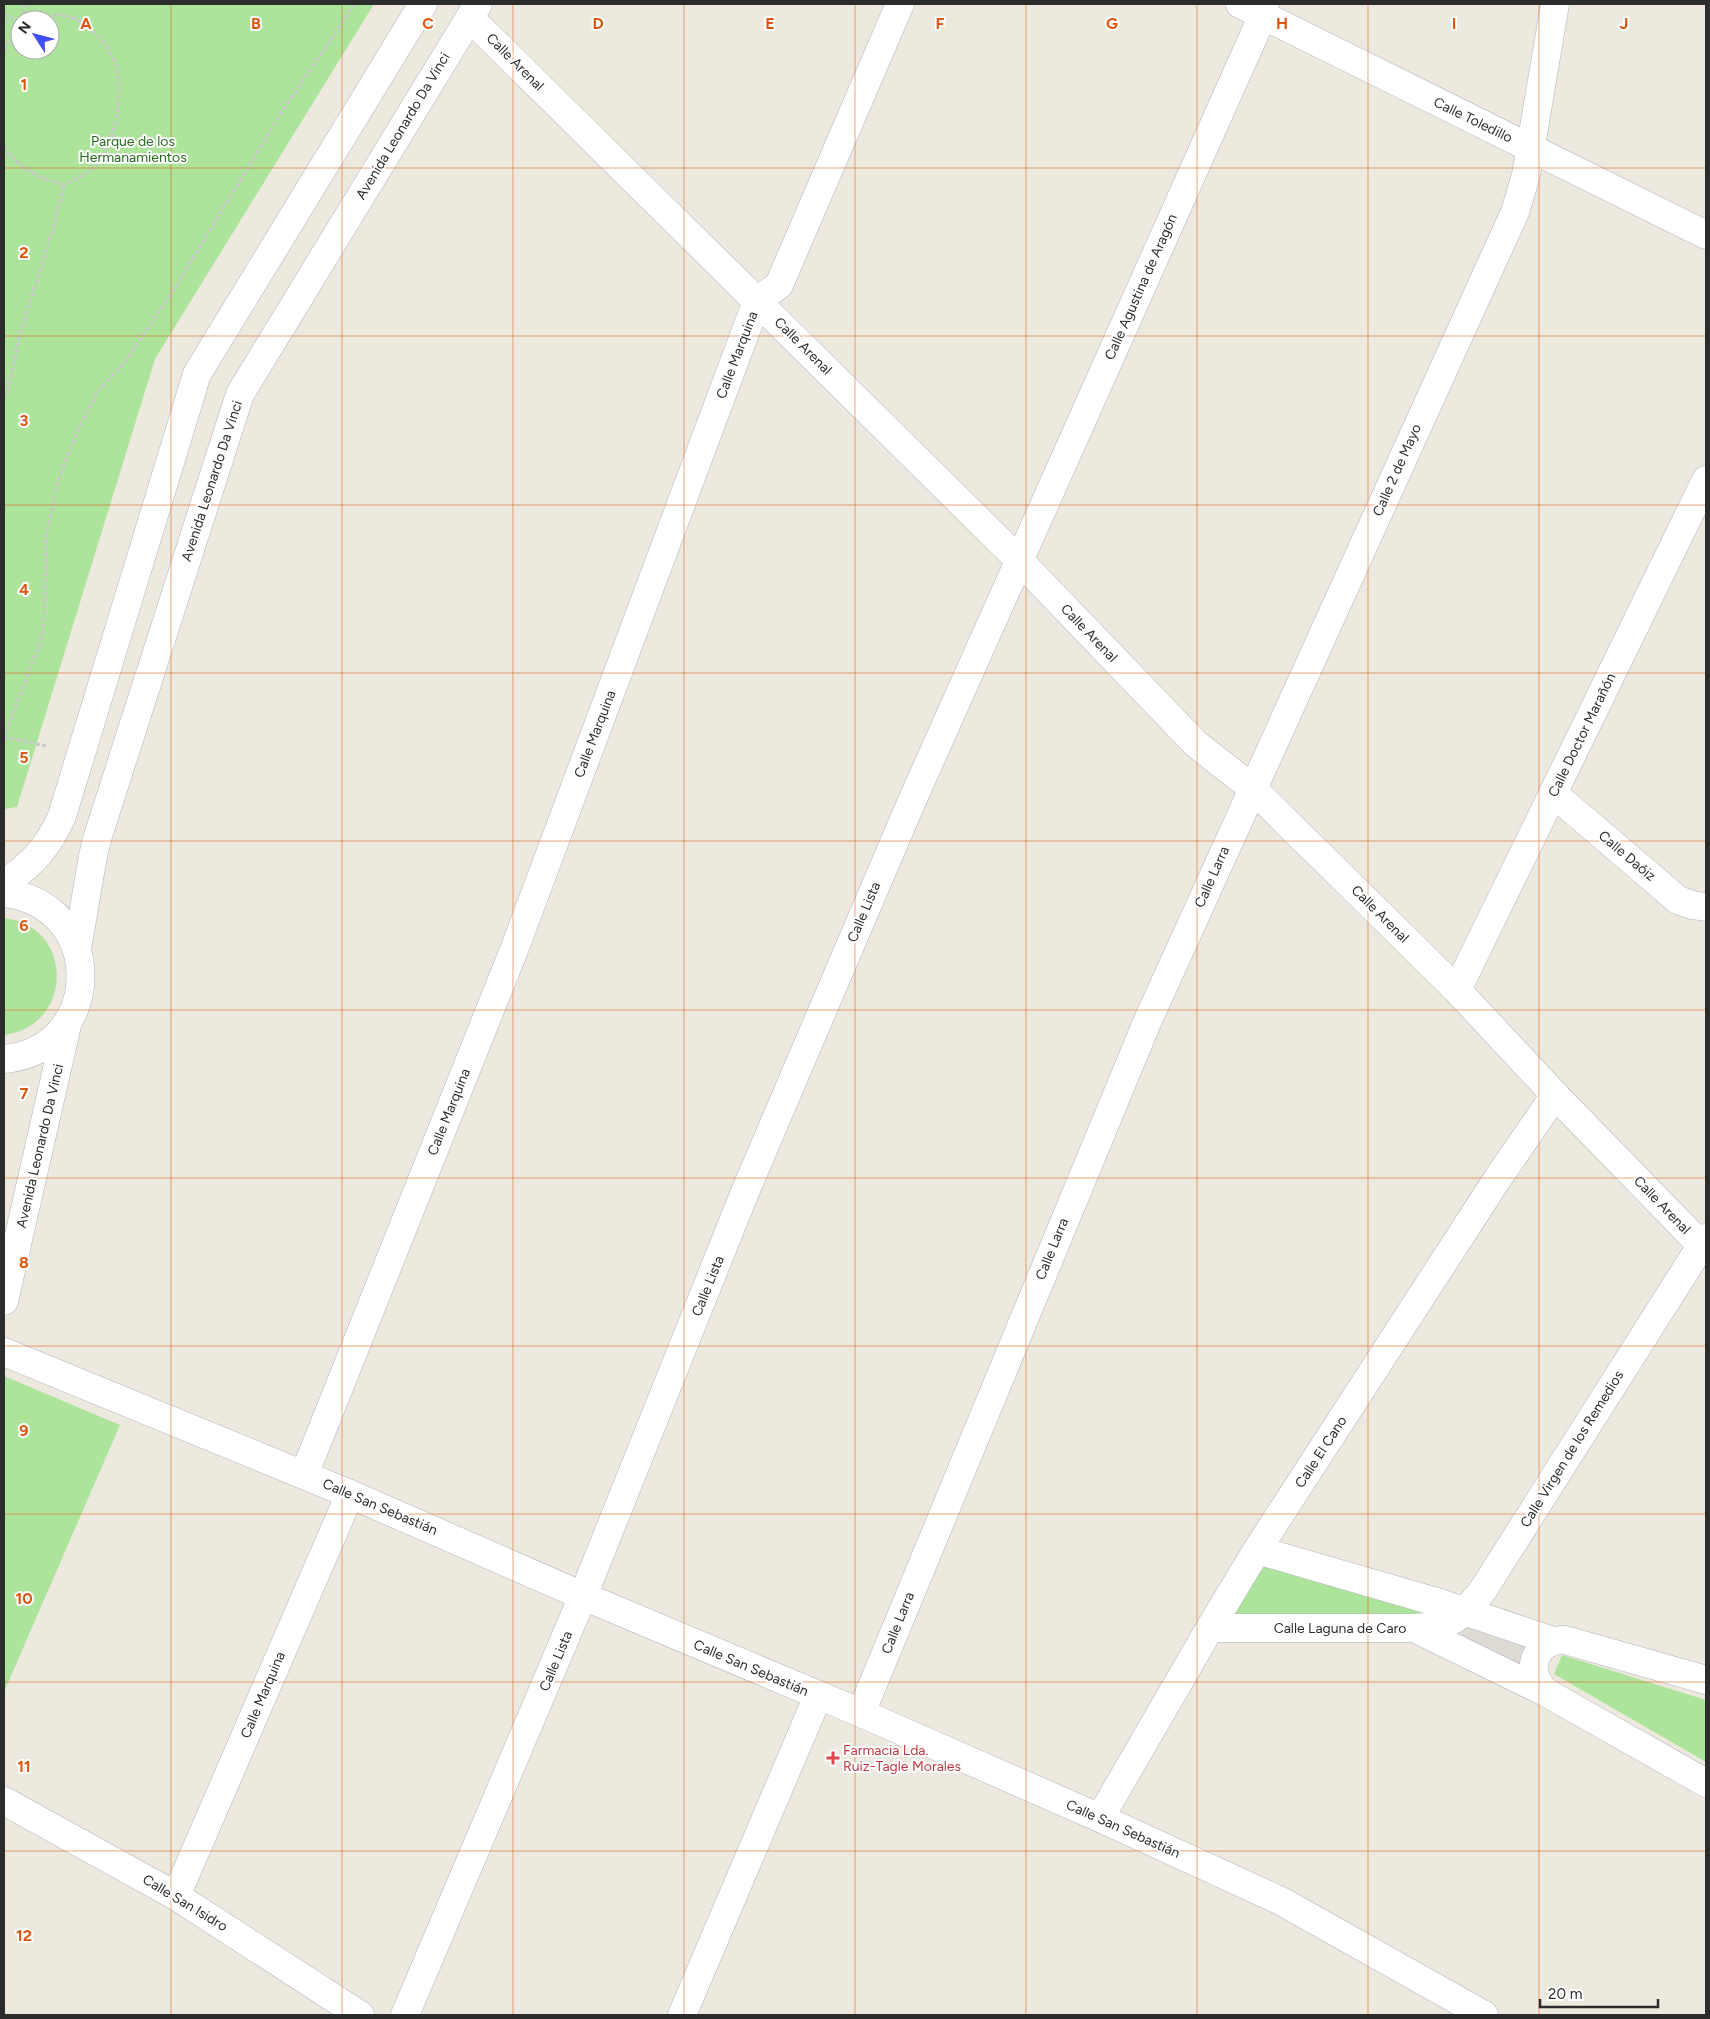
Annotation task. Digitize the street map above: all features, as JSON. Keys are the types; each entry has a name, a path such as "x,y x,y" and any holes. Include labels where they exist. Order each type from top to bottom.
{"street":[{"path":"4,884 30,865 50,840 62,816 197,374 423,4"},
{"name":"Calle Marquina","path":"304,1474 514,950 757,301 778,285 900,4"},
{"name":"Calle 2 de Mayo","path":"1252,788 1515,212 1526,175 1555,4"},
{"name":"Calle Toledillo","path":"1256,7 1530,148 1706,235"},
{"name":"Calle Agustina de Aragón","path":"1019,560 1256,7"},
{"name":"Calle Arenal","path":"474,11 757,301 1019,560 1196,744 1252,788 1457,990 1555,1095 1705,1245"},
{"name":"Avenida Leonardo Da Vinci","path":"77,949 93,856 240,394 474,11"},
{"name":"Calle Doctor Marañón","path":"1457,990 1704,490"},
{"name":"Calle Lista","path":"406,2015 583,1596 745,1192 911,803 1019,560"},
{"name":"Calle Larra","path":"861,1713 1137,1046 1252,788"},
{"name":"Calle Daóiz","path":"1554,794 1678,900 1706,907"},
{"path":"4,893 30,899 48,908 69,931 77,949 82,974 81,986 74,1010 55,1037 39,1049 20,1057 4,1059"},
{"name":"Avenida Leonardo Da Vinci","path":"4,1301 68,1020"},
{"name":"Calle El Cano","path":"1100,1818 1257,1550 1498,1178 1555,1095"},
{"name":"Calle Virgen de los Remedios","path":"1414,1628 1444,1624 1466,1611 1490,1579 1705,1245"},
{"name":"Calle San Sebastián","path":"4,1352 304,1474 583,1596 861,1713 1100,1818 1281,1900 1484,2015"},
{"name":"Calle Marquina","path":"176,1896 350,1494"},
{"path":"1257,1550 1466,1611 1553,1641 1577,1642 1706,1680"},
{"name":"Calle Laguna de Caro","path":"1210,1628 1414,1628 1546,1693 1706,1783"},
{"path":"1546,1693 1536,1682 1533,1668 1544,1646 1553,1641"},
{"path":"682,2015 818,1696"},
{"name":"Calle San Isidro","path":"4,1801 176,1896 360,2015"}],"path":[{"path":"79,757 36,743 4,737 42,637 46,596 46,535 60,475 79,427 98,391 124,362 173,291 283,110 355,4"},
{"path":"4,146 24,168 46,179 64,185 84,176 101,159 113,134 119,96 118,73 105,44 87,24 60,15"},
{"path":"4,396 8,390 20,334 53,229 64,185"}],"green space":[{"name":"Parque de los Hermanamientos","path":"4,4 374,4 155,359 17,807 4,809"},
{"path":"4,918 27,925 44,938 54,956 57,976 53,996 44,1014 27,1028 4,1035"},
{"path":"4,1376 120,1425 4,1692"},
{"path":"1264,1565 1431,1613 1398,1616 1235,1614"},
{"path":"1562,1655 1706,1700 1706,1762 1554,1674"}],"shaded area":[{"path":"1469,1625 1531,1645 1520,1667 1457,1637"}],"place":[{"name":"Farmacia Lda. Ruiz-Tagle Morales","path":"833,1758"}]}
